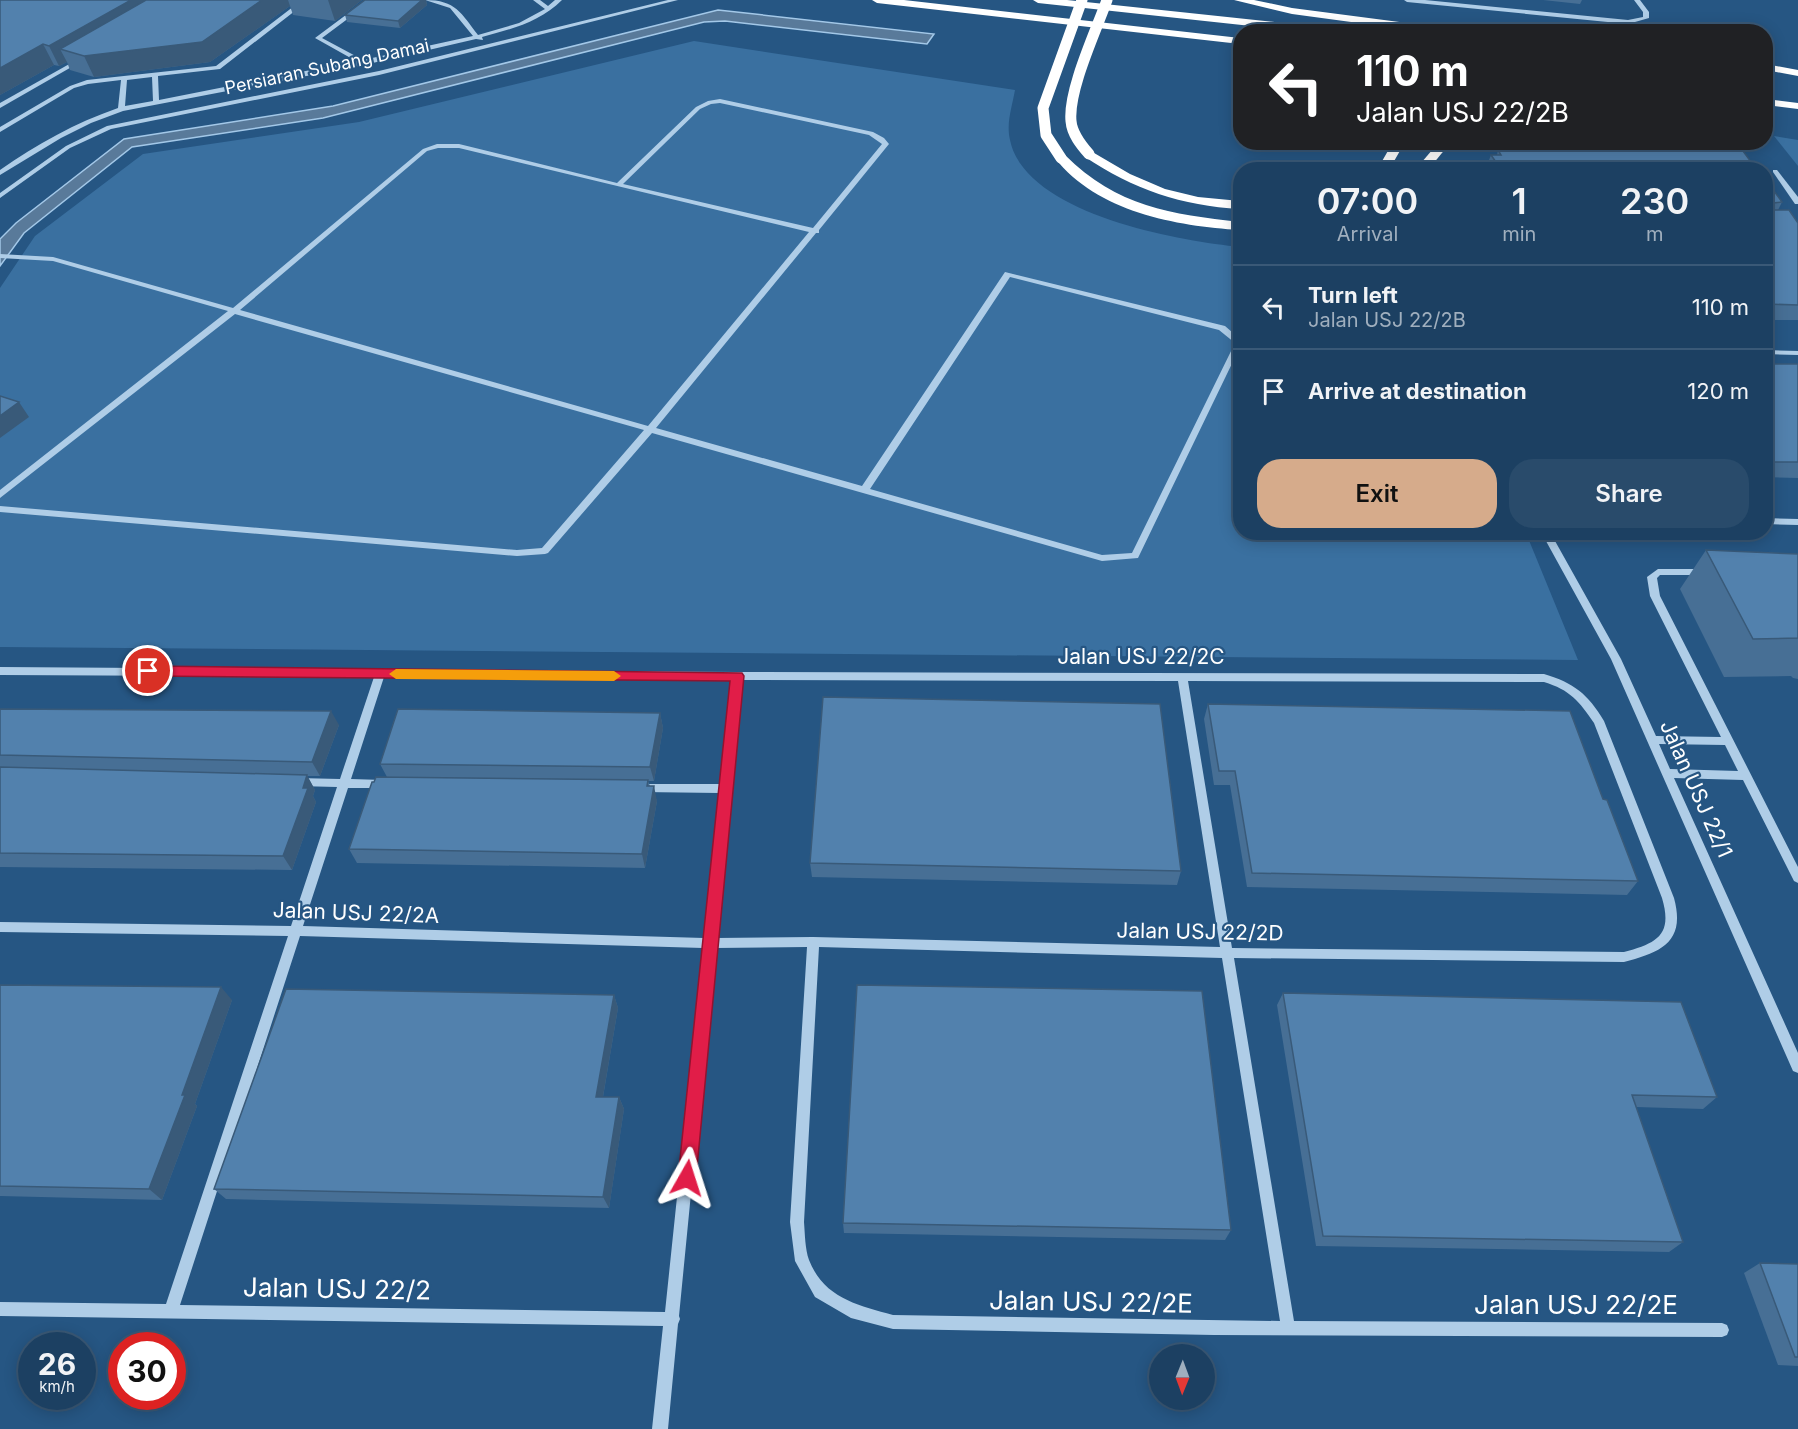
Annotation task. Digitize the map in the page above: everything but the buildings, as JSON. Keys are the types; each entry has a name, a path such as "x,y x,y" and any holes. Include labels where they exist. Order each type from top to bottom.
{"highway":[{"path":"877,0 1233,40"},
{"path":"1038,0 1271,24"},
{"path":"1082,0 1043,108 1042,125 1046,141 1061,158 1094,187 1131,205 1175,217 1233,225"},
{"path":"1107,0 1074,98 1070,120 1077,138 1089,154 1112,171 1142,186 1168,195 1233,205"},
{"path":"1239,0 1292,11 1388,24"},
{"path":"1173,33 1233,49"},
{"path":"1773,67 1798,71"},
{"path":"1773,80 1798,83"},
{"path":"1773,103 1798,106"},
{"path":"1428,162 1439,150"}],"street":[{"path":"0,129 72,87 87,82 218,68 306,0"},
{"path":"370,0 318,38 379,73"},
{"path":"428,0 453,7 477,37 496,46"},
{"path":"536,0 549,9"},
{"name":"Persiaran Subang Damai","path":"0,173 42,143 88,120 156,101 363,62 477,37 521,24 549,9 559,0"},
{"name":"Persiaran Subang Damai","path":"0,196 68,147 109,127 379,73 496,46 675,0"},
{"path":"1407,0 1628,22 1646,18 1646,12 1637,0"},
{"path":"0,106 92,53"},
{"path":"155,75 156,101"},
{"path":"122,110 124,78"},
{"path":"0,509 532,553 545,551 816,231 886,144 871,133 730,102 710,102 698,108 618,185"},
{"path":"0,495 235,310 416,156 436,146 459,146 816,231"},
{"path":"1774,171 1798,202"},
{"path":"0,256 53,259 1102,558 1135,556 1233,354"},
{"path":"864,490 1008,274 1222,328 1233,337"},
{"path":"1773,352 1798,352"},
{"path":"1773,521 1798,522"},
{"name":"Jalan USJ 22/1","path":"1550,540 1596,621 1653,740 1798,1067"},
{"path":"1716,573 1658,572 1652,577 1652,585 1655,596 1798,878"},
{"name":"Jalan USJ 22/2C","path":"0,671 1544,678 1569,686 1584,699 1599,721 1668,898 1672,922"},
{"path":"171,1311 380,674"},
{"path":"660,1429 737,676"},
{"path":"1182,677 1287,1328"},
{"path":"1653,740 1728,741"},
{"path":"1668,773 1746,776"},
{"path":"284,782 391,784"},
{"path":"630,788 725,789"},
{"name":"Jalan USJ 22/2D","path":"710,943 813,942 1228,953 1624,957 1650,950 1667,936 1672,922"},
{"name":"Jalan USJ 22/2A","path":"0,927 295,931 710,943"},
{"name":"Jalan USJ 22/2E","path":"813,942 797,1222 802,1261 820,1292 851,1311 893,1322 1287,1328 1722,1330"},
{"name":"Jalan USJ 22/2","path":"0,1309 673,1318"}],"shaded area":[{"path":"718,10 934,34 927,44 725,21 704,22 323,118 132,147 24,233 0,266 0,239 16,223 124,139 333,106"},
{"path":"694,41 1015,90 1009,121 1010,140 1022,166 1044,187 1073,205 1107,219 1180,238 1233,246 1233,540 1529,540 1578,660 0,647 0,288 35,236 143,154 359,122"},
{"path":"1774,136 1798,140 1798,166"}],"slow traffic":[{"path":"396,674 614,676"}],"route":[{"path":"148,671 737,676 687,1178"}]}
